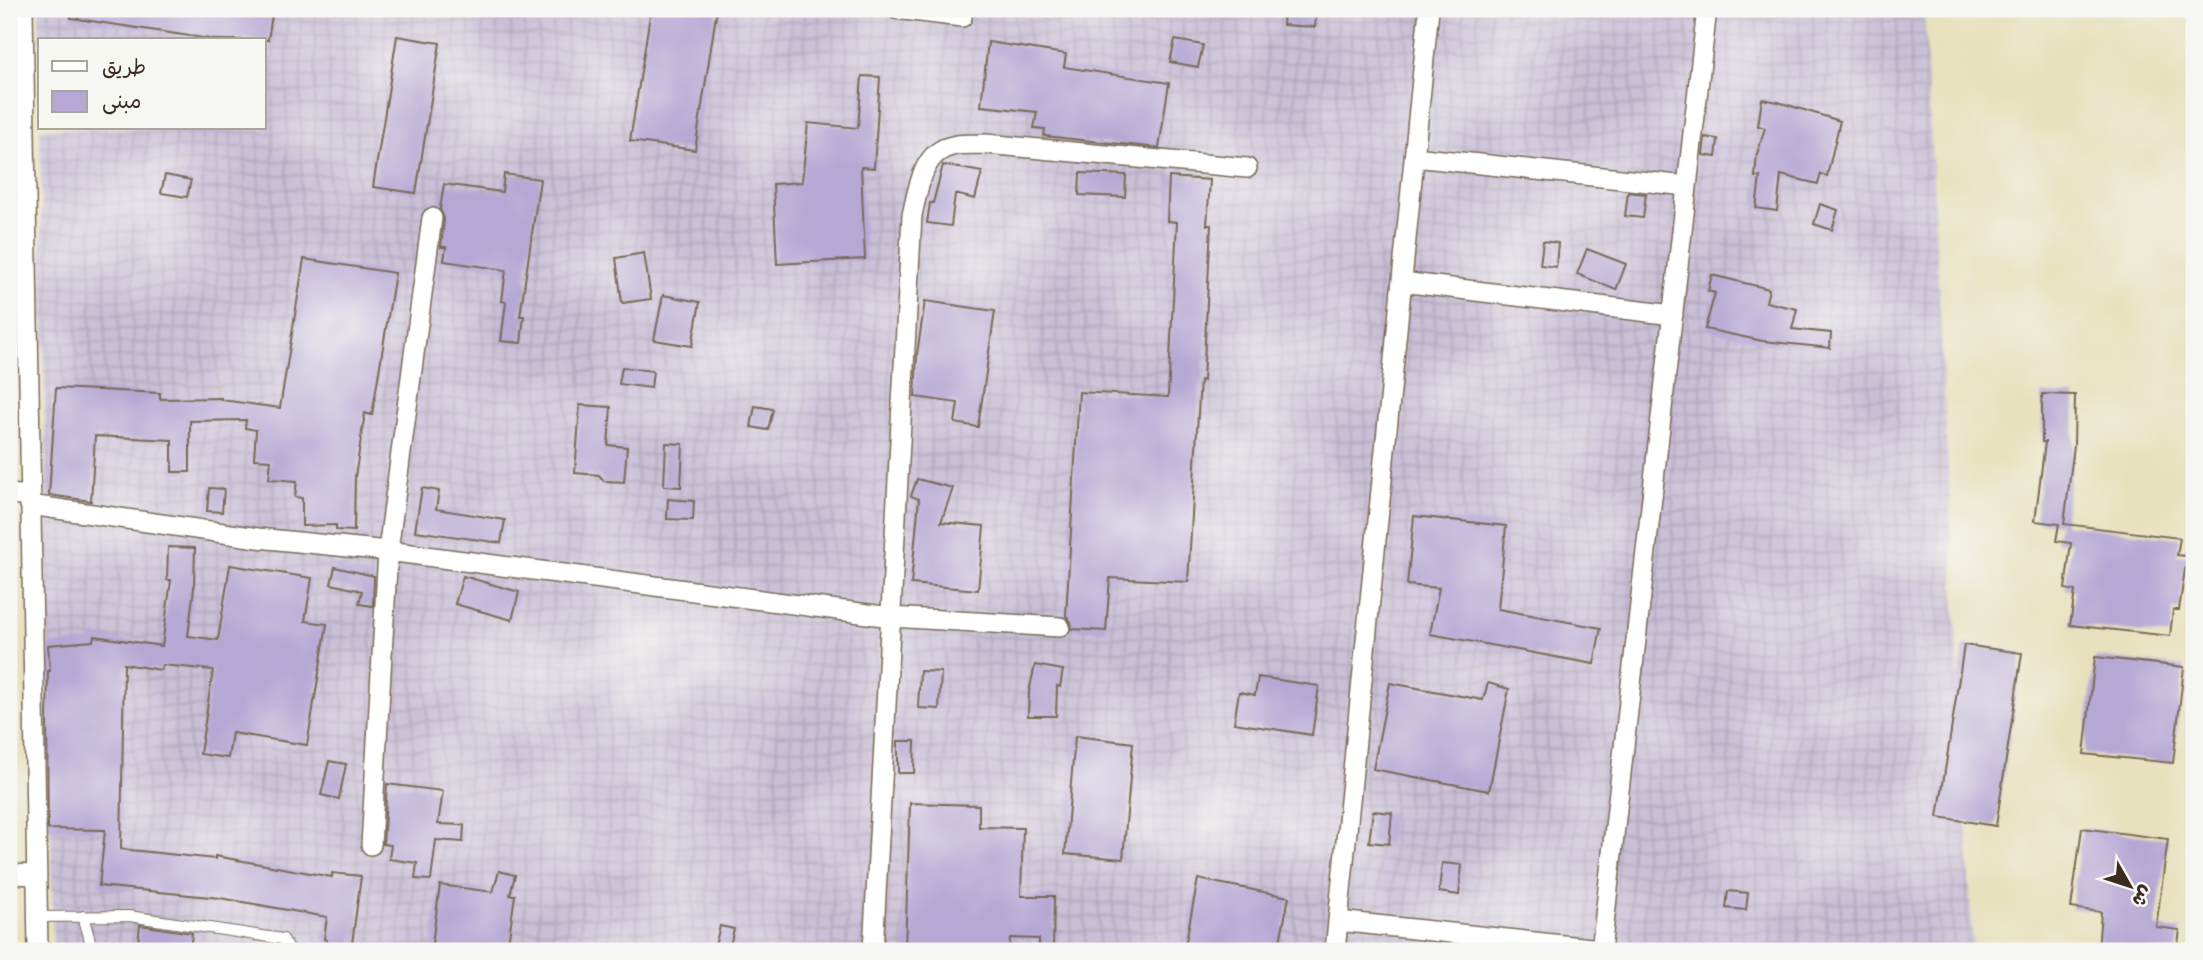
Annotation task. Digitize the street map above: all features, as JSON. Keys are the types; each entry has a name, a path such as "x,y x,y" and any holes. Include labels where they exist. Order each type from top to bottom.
{"street":[{"path":"23,9 38,950"},
{"path":"896,9 962,18 963,9"},
{"path":"1335,951 1429,9"},
{"path":"1338,921 1601,950 1707,9"},
{"path":"873,951 912,215 920,180 932,157 950,146 986,144 1247,169"},
{"path":"1414,157 1687,186"},
{"path":"371,845 388,551 432,218"},
{"path":"1402,282 1673,314"},
{"path":"9,494 30,501 258,538 388,551 891,617 1060,627"},
{"path":"9,874 37,875"}],"lane":[{"path":"83,916 93,951"},
{"path":"38,917 129,916 282,939 290,951"}],"shaded area":[{"path":"39,9 1924,9 1973,951 53,951 40,130 266,130 266,38 39,38"}],"building":[{"path":"72,9 273,9 268,40 203,38 71,18"},
{"path":"651,9 717,9 695,150 630,141"},
{"path":"1284,9 1317,9 1315,27 1283,25"},
{"path":"397,36 440,43 416,193 373,187"},
{"path":"1175,40 1203,45 1198,67 1170,62"},
{"path":"988,42 1066,54 1064,67 1169,83 1159,148 1044,136 1045,129 1034,128 1037,112 981,106"},
{"path":"862,76 880,77 874,168 861,167 865,259 777,264 773,184 802,182 808,123 858,128"},
{"path":"1762,99 1840,121 1827,176 1821,174 1818,184 1781,175 1777,211 1756,208 1760,177 1755,177 1757,154 1765,128 1758,126"},
{"path":"1705,137 1718,139 1716,157 1703,155"},
{"path":"943,165 982,172 975,199 955,194 951,226 927,223 930,203 933,203"},
{"path":"1080,173 1126,175 1125,197 1079,195"},
{"path":"504,174 540,179 520,316 524,316 521,343 501,341 506,302 502,301 506,270 444,261 446,247 441,247 444,219 440,209 444,184 502,192"},
{"path":"165,175 191,180 187,197 161,193"},
{"path":"1169,177 1210,180 1207,225 1211,225 1203,381 1200,380 1188,582 1110,578 1106,631 1072,629 1066,616 1079,392 1168,397 1177,222 1167,221"},
{"path":"1628,192 1646,194 1643,218 1625,216"},
{"path":"1820,204 1838,210 1832,230 1814,224"},
{"path":"1543,241 1558,243 1556,267 1540,265"},
{"path":"1587,249 1626,264 1616,290 1577,274"},
{"path":"644,253 651,299 622,303 616,258"},
{"path":"304,259 395,273 372,415 365,413 355,477 354,531 336,530 336,525 302,526 302,498 295,497 297,481 269,479 271,460 254,459 256,430 245,428 246,420 190,421 190,472 172,472 172,440 95,436 91,501 49,495 56,388 160,393 160,399 221,398 280,408"},
{"path":"1712,275 1769,289 1766,302 1797,309 1792,329 1831,333 1830,348 1763,341 1705,329 1715,293 1708,291"},
{"path":"663,295 700,302 692,346 654,340"},
{"path":"925,301 995,311 978,427 955,423 958,403 915,397 917,354"},
{"path":"622,367 653,371 651,388 619,384"},
{"path":"2042,394 2075,395 2074,446 2064,524 2180,538 2177,555 2187,556 2179,610 2173,610 2170,636 2070,625 2075,591 2065,589 2071,543 2056,541 2059,524 2035,521 2045,442 2042,442"},
{"path":"580,405 611,407 608,445 627,447 624,482 604,481 599,475 575,473"},
{"path":"755,406 773,409 768,430 751,427"},
{"path":"666,443 683,444 681,487 664,486"},
{"path":"917,479 953,488 941,522 984,526 978,590 911,584 919,499 911,496"},
{"path":"209,488 224,489 222,512 207,511"},
{"path":"422,488 439,491 436,509 505,520 501,543 415,531"},
{"path":"668,499 694,501 693,520 667,519"},
{"path":"1414,516 1506,526 1498,609 1601,628 1594,664 1430,634 1439,588 1407,585"},
{"path":"168,547 195,548 194,588 188,636 218,640 230,565 312,578 305,621 327,624 307,745 232,733 228,758 200,754 213,670 162,665 161,670 124,664 121,849 215,859 215,856 332,877 332,873 361,876 351,951 326,951 327,940 324,939 327,917 220,898 99,886 105,830 48,829 48,645 93,641 94,636 162,646 171,580 167,580"},
{"path":"335,567 374,576 373,606 359,604 362,591 331,584"},
{"path":"463,576 519,592 512,620 455,604"},
{"path":"1964,645 2022,653 1996,826 1938,817"},
{"path":"2095,657 2184,667 2173,763 2084,754"},
{"path":"1035,665 1063,670 1060,687 1057,686 1056,716 1028,716 1029,692"},
{"path":"920,671 941,672 939,709 918,708"},
{"path":"1258,677 1319,686 1312,735 1234,723 1239,692 1255,695"},
{"path":"1390,683 1483,700 1488,683 1509,689 1489,791 1373,769"},
{"path":"1075,736 1133,743 1123,859 1065,854"},
{"path":"898,741 915,741 914,773 898,773"},
{"path":"329,761 346,764 339,799 321,795"},
{"path":"387,784 443,791 438,824 464,825 463,842 436,840 431,880 415,879 417,863 389,859 391,845 383,844"},
{"path":"910,803 979,805 979,827 1023,828 1021,896 1054,896 1053,951 1039,951 1039,939 1010,938 1009,951 905,951"},
{"path":"1373,811 1392,813 1389,844 1369,842"},
{"path":"2082,828 2168,839 2156,927 2180,930 2177,951 2098,951 2101,912 2071,908"},
{"path":"1442,863 1462,865 1459,895 1439,892"},
{"path":"499,871 515,875 510,895 515,895 507,951 431,951 440,885 493,892"},
{"path":"1198,879 1289,897 1278,951 1184,951"},
{"path":"1728,891 1748,893 1746,910 1726,908"},
{"path":"140,925 192,933 190,951 137,951"},
{"path":"720,926 734,929 729,950 715,946"}]}
